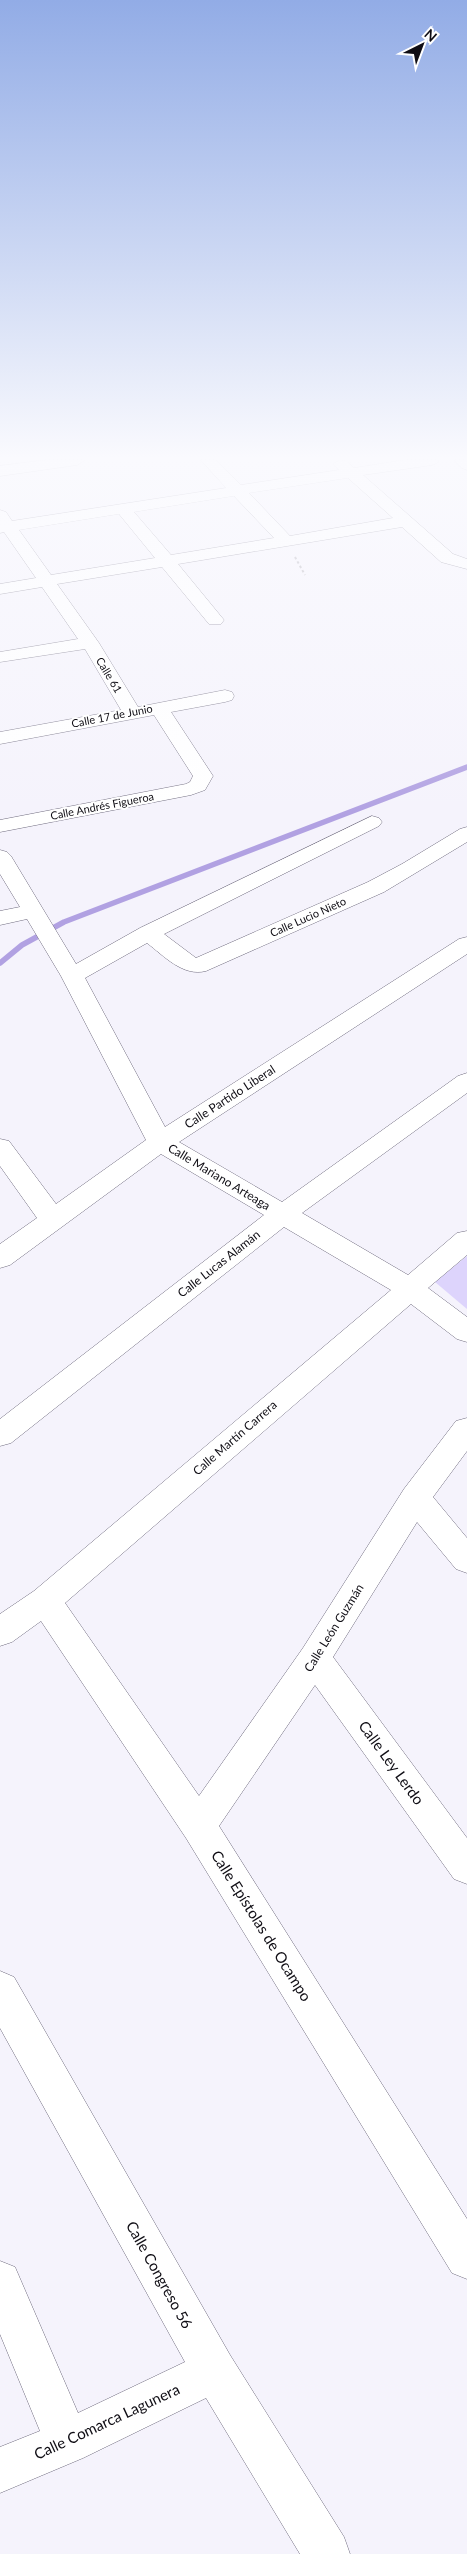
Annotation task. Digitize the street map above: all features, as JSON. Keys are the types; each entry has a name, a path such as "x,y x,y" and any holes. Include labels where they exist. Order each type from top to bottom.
{"street":[{"path":"0,589 59,579"},
{"path":"182,579 216,620"},
{"name":"Calle 61","path":"48,581 90,643 132,712"},
{"path":"0,657 90,643"},
{"name":"Calle 17 de Junio","path":"0,738 225,696"},
{"name":"Calle Andrés Figueroa","path":"0,826 192,789 202,781 203,776 158,708"},
{"path":"72,976 148,933 372,822"},
{"name":"Calle Lucio Nieto","path":"148,933 188,963 198,966 376,887 410,869 467,833"},
{"name":"Calle Mariano Arteaga","path":"0,856 72,976 160,1142 409,1288 467,1332"},
{"path":"0,918 37,915"},
{"name":"Calle Partido Liberal","path":"0,1258 160,1142 467,944"},
{"name":"Calle Lucas Alamán","path":"0,1435 282,1215 467,1081"},
{"path":"0,1147 53,1220"},
{"name":"Calle Martín Carrera","path":"0,1632 45,1601 467,1240"},
{"name":"Calle León Guzmán","path":"199,1826 315,1658 415,1498 467,1429"},
{"path":"415,1498 467,1560"},
{"name":"Calle Epístolas de Ocampo","path":"45,1601 199,1826 467,2258"},
{"name":"Calle Ley Lerdo","path":"315,1658 467,1867"},
{"name":"Calle Congreso 56","path":"0,1990 214,2371 326,2554"},
{"path":"0,2282 67,2442"},
{"name":"Calle Comarca Lagunera","path":"0,2470 67,2442 214,2371"}],"shaded area":[{"path":"467,1256 467,1309 435,1282"}],"waterway":[{"path":"0,963 22,945 64,922 467,767"}]}
